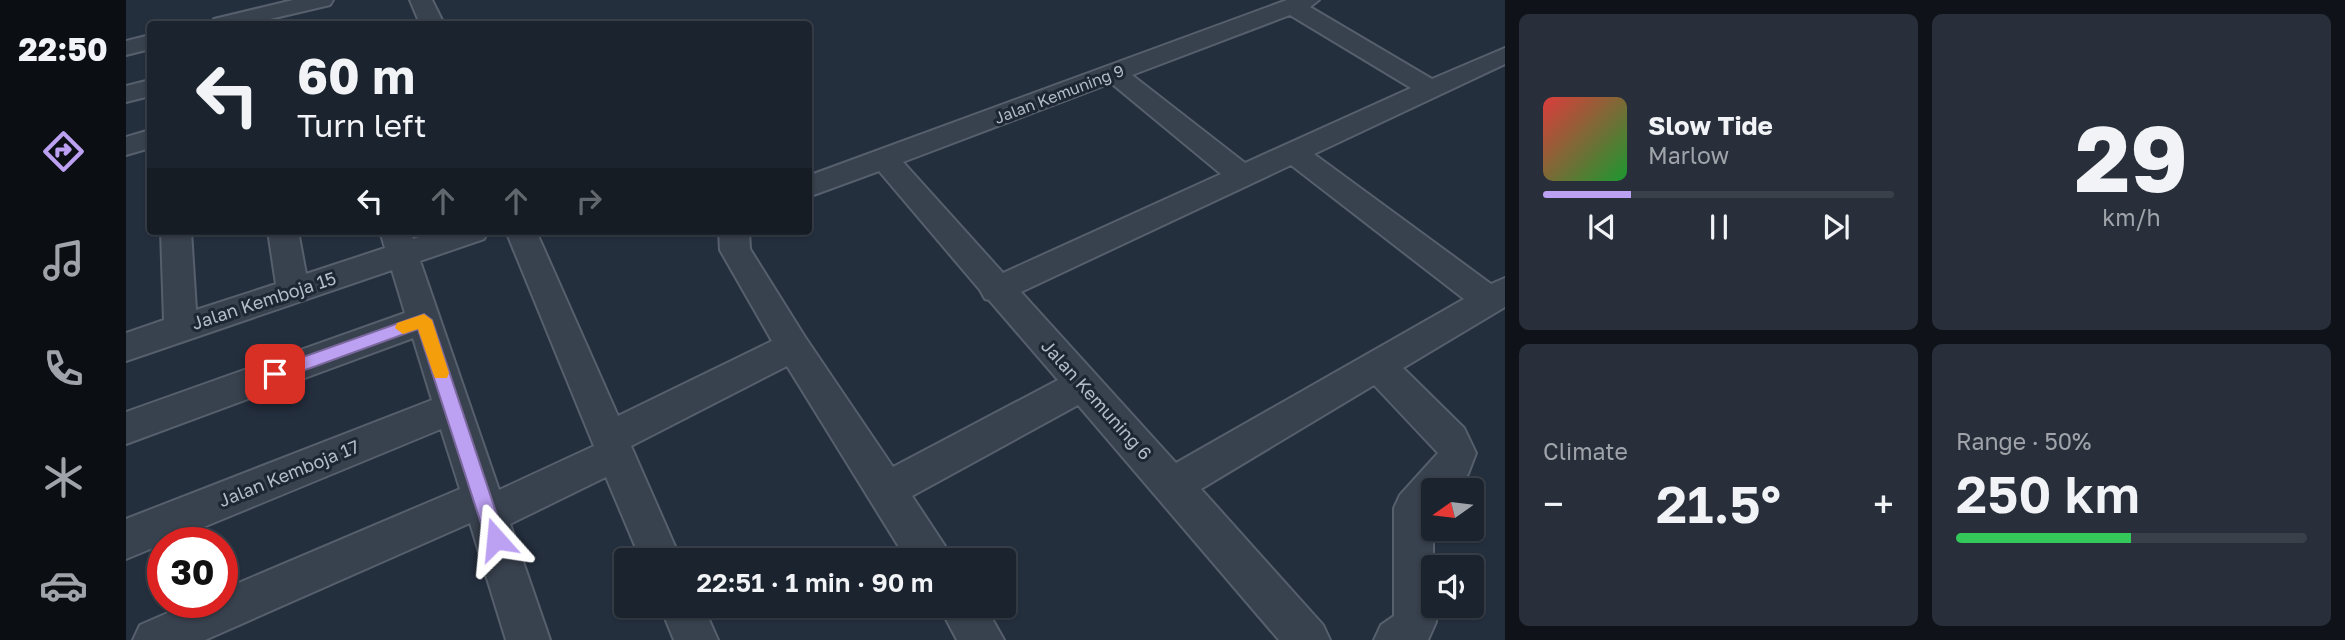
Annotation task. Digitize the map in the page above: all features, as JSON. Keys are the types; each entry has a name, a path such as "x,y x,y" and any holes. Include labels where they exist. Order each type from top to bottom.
{"street":[{"path":"248,21 324,0 332,21"},
{"path":"421,0 431,21"},
{"path":"1300,3 1431,89"},
{"name":"Jalan Kemuning 9","path":"812,186 1300,3"},
{"path":"126,48 147,43"},
{"path":"996,290 1505,55"},
{"path":"1114,73 1242,176"},
{"path":"126,94 147,89"},
{"path":"126,146 147,140"},
{"path":"1173,485 1497,295 1293,153"},
{"name":"Jalan Kemuning 6","path":"884,159 996,290 1173,485 1308,640"},
{"path":"176,235 181,329"},
{"path":"284,235 293,291"},
{"name":"Jalan Kemboja 15","path":"126,348 293,291 399,243 448,235"},
{"path":"523,235 656,548"},
{"path":"734,235 735,250 793,347 923,548"},
{"path":"399,243 525,639"},
{"path":"126,428 424,320"},
{"path":"155,640 485,507 612,446 793,347"},
{"path":"1377,365 1451,440 1457,453 1455,462 1414,508 1415,622 1407,635 1396,640"},
{"path":"887,490 1082,385"},
{"name":"Jalan Kemboja 17","path":"126,539 453,408"},
{"path":"686,618 696,640"},
{"path":"968,618 982,640"}],"slow traffic":[{"path":"403,328 424,320 441,373"}],"route":[{"path":"275,374 424,320 496,539"}]}
